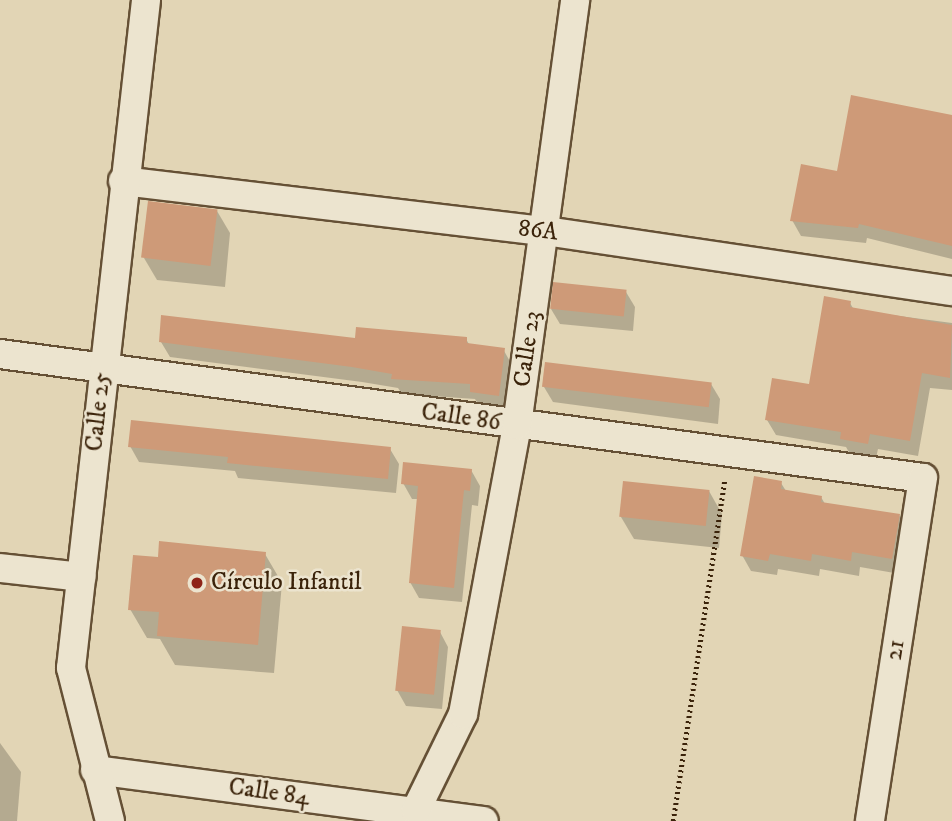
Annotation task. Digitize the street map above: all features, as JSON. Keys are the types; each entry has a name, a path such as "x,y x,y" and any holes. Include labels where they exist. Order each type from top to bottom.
{"street":[{"name":"Calle 25","path":"110,821 71,668 123,181 146,0"},
{"name":"Calle 23","path":"416,810 463,714 517,425 575,0"},
{"name":"86A","path":"123,181 545,231 952,291"},
{"name":"Calle 86","path":"0,354 923,478"},
{"name":"21","path":"870,821 923,478"},
{"path":"0,568 82,577"},
{"name":"Calle 84","path":"96,770 484,821"}],"path":[{"path":"673,821 729,453"}],"building":[{"path":"851,95 952,115 952,246 859,224 858,228 790,221 801,164 837,171"},
{"path":"148,201 217,210 211,266 141,258"},
{"path":"553,282 627,290 624,317 550,309"},
{"path":"824,296 851,301 850,307 952,325 950,378 922,373 910,441 870,434 868,444 840,439 841,432 765,420 772,378 809,384"},
{"path":"161,315 355,338 356,327 467,337 467,343 505,348 499,396 470,392 470,384 391,379 392,374 352,367 159,342"},
{"path":"545,362 712,382 709,407 542,387"},
{"path":"131,420 391,447 388,479 227,463 228,457 128,447"},
{"path":"403,462 472,469 470,491 464,490 454,588 409,583 418,486 401,484"},
{"path":"754,476 782,481 781,489 822,496 821,502 900,514 892,559 852,552 851,561 812,554 811,561 770,554 768,561 740,556"},
{"path":"623,481 710,490 706,526 619,517"},
{"name":"Círculo Infantil","path":"159,541 266,552 258,645 157,636 159,612 128,610 133,555 158,557"},
{"path":"402,626 441,630 434,695 395,691"}],"place":[{"name":"Círculo Infantil","path":"197,583"}]}
